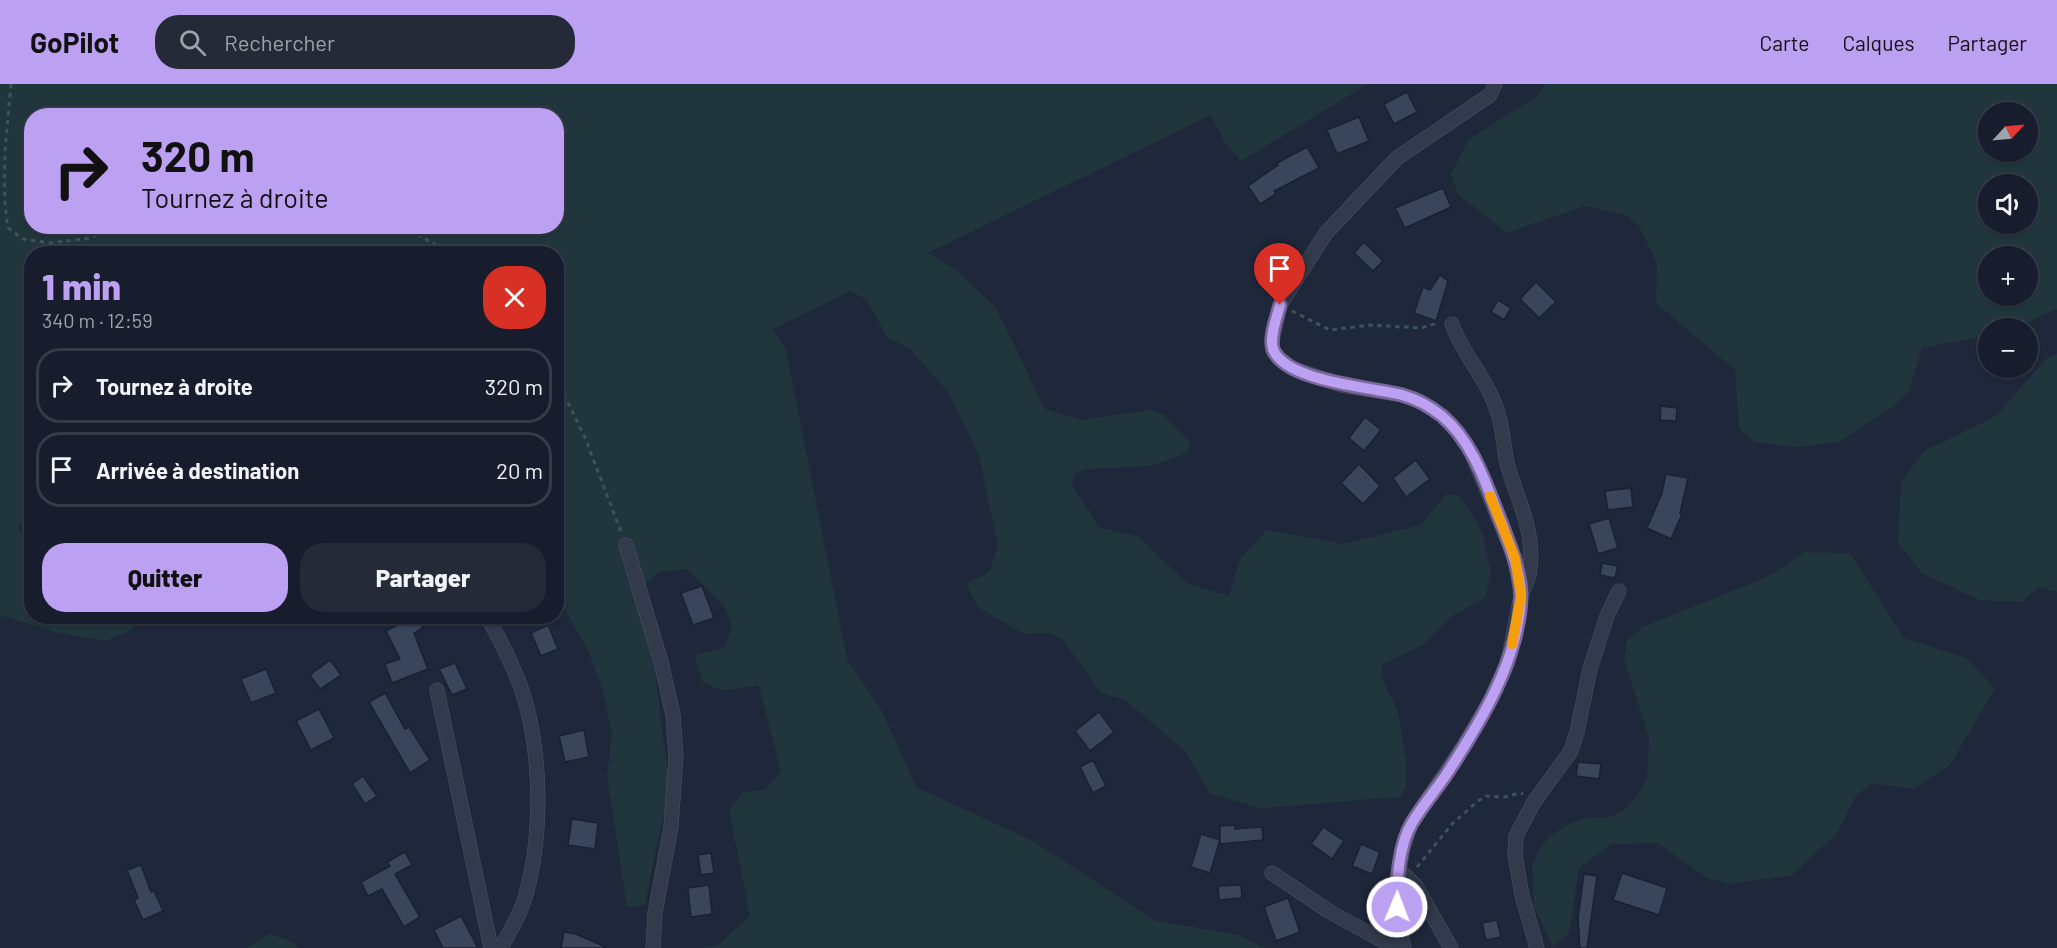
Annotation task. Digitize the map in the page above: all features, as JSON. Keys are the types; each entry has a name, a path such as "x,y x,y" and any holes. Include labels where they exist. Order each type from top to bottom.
{"street":[{"path":"1495,84 1490,95 1397,158 1326,233 1280,305 1272,342 1273,351 1292,368 1341,384 1403,395 1421,402 1443,416 1471,452 1515,558 1521,596"},
{"path":"1404,948 1396,887 1404,874 1402,848 1411,824 1463,747 1490,701 1508,662 1521,596 1530,571 1528,523 1507,462 1496,405 1484,382 1464,353 1452,324"},
{"path":"626,545 661,662 673,716 676,756 671,827 655,913 653,948"},
{"path":"1537,948 1524,904 1515,856 1516,836 1534,802 1570,751 1577,732 1590,669 1607,616 1619,591"},
{"path":"492,624 525,702 533,738 537,785 537,819 528,883 524,900 501,948"},
{"path":"437,690 491,948"},
{"path":"1272,873 1330,912 1396,948"},
{"path":"1404,874 1416,886 1451,948"}],"path":[{"path":"11,84 4,166 5,210 8,228 23,239 50,243 91,238 97,234"},
{"path":"416,234 438,246"},
{"path":"1280,305 1330,330 1370,325 1421,328 1435,323 1452,324"},
{"path":"564,395 586,440 626,545"},
{"path":"1404,874 1421,860 1452,824 1486,796 1505,797 1519,793 1534,802"}],"green space":[{"path":"0,84 1368,84 1241,161 1224,141 1211,115 928,253 956,270 996,308 1045,409 1081,420 1151,410 1163,414 1190,442 1187,453 1150,466 1086,469 1074,474 1072,485 1099,527 1139,537 1188,584 1229,596 1240,559 1267,530 1343,544 1421,525 1446,494 1458,495 1470,510 1482,533 1491,573 1485,598 1452,616 1426,643 1383,664 1381,676 1398,711 1406,762 1406,787 1400,797 1261,808 1211,794 1184,750 1125,700 1101,693 1063,640 1050,633 1024,634 979,608 966,584 989,572 998,546 979,456 949,393 910,349 887,337 867,300 850,291 773,329 786,350 847,659 882,711 916,787 1033,841 1156,921 1239,935 1264,948 702,948 718,945 750,916 729,809 743,792 764,790 781,772 759,686 721,690 703,683 694,655 724,648 732,628 725,607 687,569 660,572 643,585 638,606 654,665 670,791 645,905 627,907 607,776 612,734 603,691 588,650 564,608 564,246 24,246 24,518 18,528 24,534 24,622 4,616 0,617"},
{"path":"1546,84 2057,84 2057,309 2037,318 1978,318 1978,337 1922,348 1909,391 1894,406 1839,442 1797,447 1754,442 1739,429 1735,370 1656,303 1657,263 1639,226 1624,214 1584,206 1507,233 1458,194 1451,174 1468,140 1537,96"},
{"path":"2057,354 2057,592 2039,587 2022,602 1979,600 1922,573 1898,543 1901,482 1924,451 1996,416 2029,378 2038,378 2038,368 2047,358"},
{"path":"1804,552 1850,553 1904,638 1967,658 1995,689 1950,765 1913,789 1872,783 1856,796 1837,833 1792,875 1728,884 1708,878 1657,843 1612,844 1579,868 1569,934 1553,946 1534,907 1532,867 1539,849 1551,835 1569,824 1587,818 1608,818 1625,810 1637,796 1647,777 1649,738 1624,659 1627,640 1643,627 1772,574"},
{"path":"30,624 138,624 128,632 106,641 55,632"},
{"path":"270,933 296,944 298,948 247,948"}],"building":[{"path":"1407,92 1417,112 1394,124 1384,104"},
{"path":"1359,117 1369,141 1337,154 1327,130"},
{"path":"1307,147 1319,168 1274,191 1276,194 1260,204 1248,186 1278,165 1277,163"},
{"path":"1443,188 1451,207 1405,228 1395,208"},
{"path":"1364,242 1383,261 1373,271 1354,253"},
{"path":"1440,275 1448,281 1436,321 1414,313 1423,287 1430,290"},
{"path":"1536,282 1556,302 1539,318 1520,299"},
{"path":"1498,300 1511,308 1504,320 1491,312"},
{"path":"1661,406 1677,408 1676,421 1660,420"},
{"path":"1365,417 1381,430 1364,451 1349,438"},
{"path":"1416,460 1430,479 1406,497 1393,478"},
{"path":"1359,464 1380,486 1363,504 1341,483"},
{"path":"1666,474 1688,478 1680,513 1682,514 1671,539 1647,528 1662,493"},
{"path":"1631,488 1633,507 1608,510 1605,491"},
{"path":"1609,518 1618,548 1598,554 1589,524"},
{"path":"1602,563 1618,566 1615,578 1600,575"},
{"path":"702,586 714,618 693,625 681,593"},
{"path":"400,624 421,624 423,628 414,633 428,669 392,683 385,664 400,659 386,631"},
{"path":"548,625 558,649 541,656 531,633"},
{"path":"330,660 341,675 320,689 310,675"},
{"path":"455,663 467,689 452,695 439,669"},
{"path":"266,669 276,693 251,703 241,679"},
{"path":"385,693 405,729 409,727 430,760 410,773 369,702"},
{"path":"319,709 334,738 311,750 296,721"},
{"path":"1099,712 1114,732 1090,751 1075,731"},
{"path":"584,730 589,757 565,762 559,736"},
{"path":"1093,760 1106,786 1093,793 1080,767"},
{"path":"1578,762 1601,764 1599,779 1576,776"},
{"path":"363,776 377,796 365,804 352,784"},
{"path":"572,819 598,823 595,849 568,845"},
{"path":"1235,825 1235,829 1262,827 1263,840 1220,844 1220,826"},
{"path":"1323,827 1344,841 1332,859 1311,844"},
{"path":"1201,834 1220,840 1210,873 1191,867"},
{"path":"1361,844 1380,852 1372,874 1352,866"},
{"path":"405,852 412,865 395,874 420,917 404,927 382,889 368,896 361,882 390,866 387,862"},
{"path":"711,853 714,873 701,875 698,855"},
{"path":"141,865 151,892 154,891 163,911 143,920 134,900 138,898 127,870"},
{"path":"1622,873 1667,888 1659,915 1613,900"},
{"path":"1584,874 1597,876 1587,948 1580,948 1578,918"},
{"path":"709,885 712,914 691,917 688,888"},
{"path":"1241,885 1242,898 1219,900 1218,886"},
{"path":"1288,898 1300,932 1276,941 1264,907"},
{"path":"461,916 478,948 443,948 434,930"},
{"path":"1497,920 1501,937 1486,940 1482,923"},
{"path":"564,932 576,934 608,948 561,948"}],"slow traffic":[{"path":"1490,496 1515,558 1521,596 1512,644"}],"route":[{"path":"1280,305 1272,342 1273,351 1292,368 1341,384 1403,395 1421,402 1443,416 1471,452 1515,558 1521,596 1508,662 1490,701 1463,747 1411,824 1402,848 1396,887 1397,907"}]}
